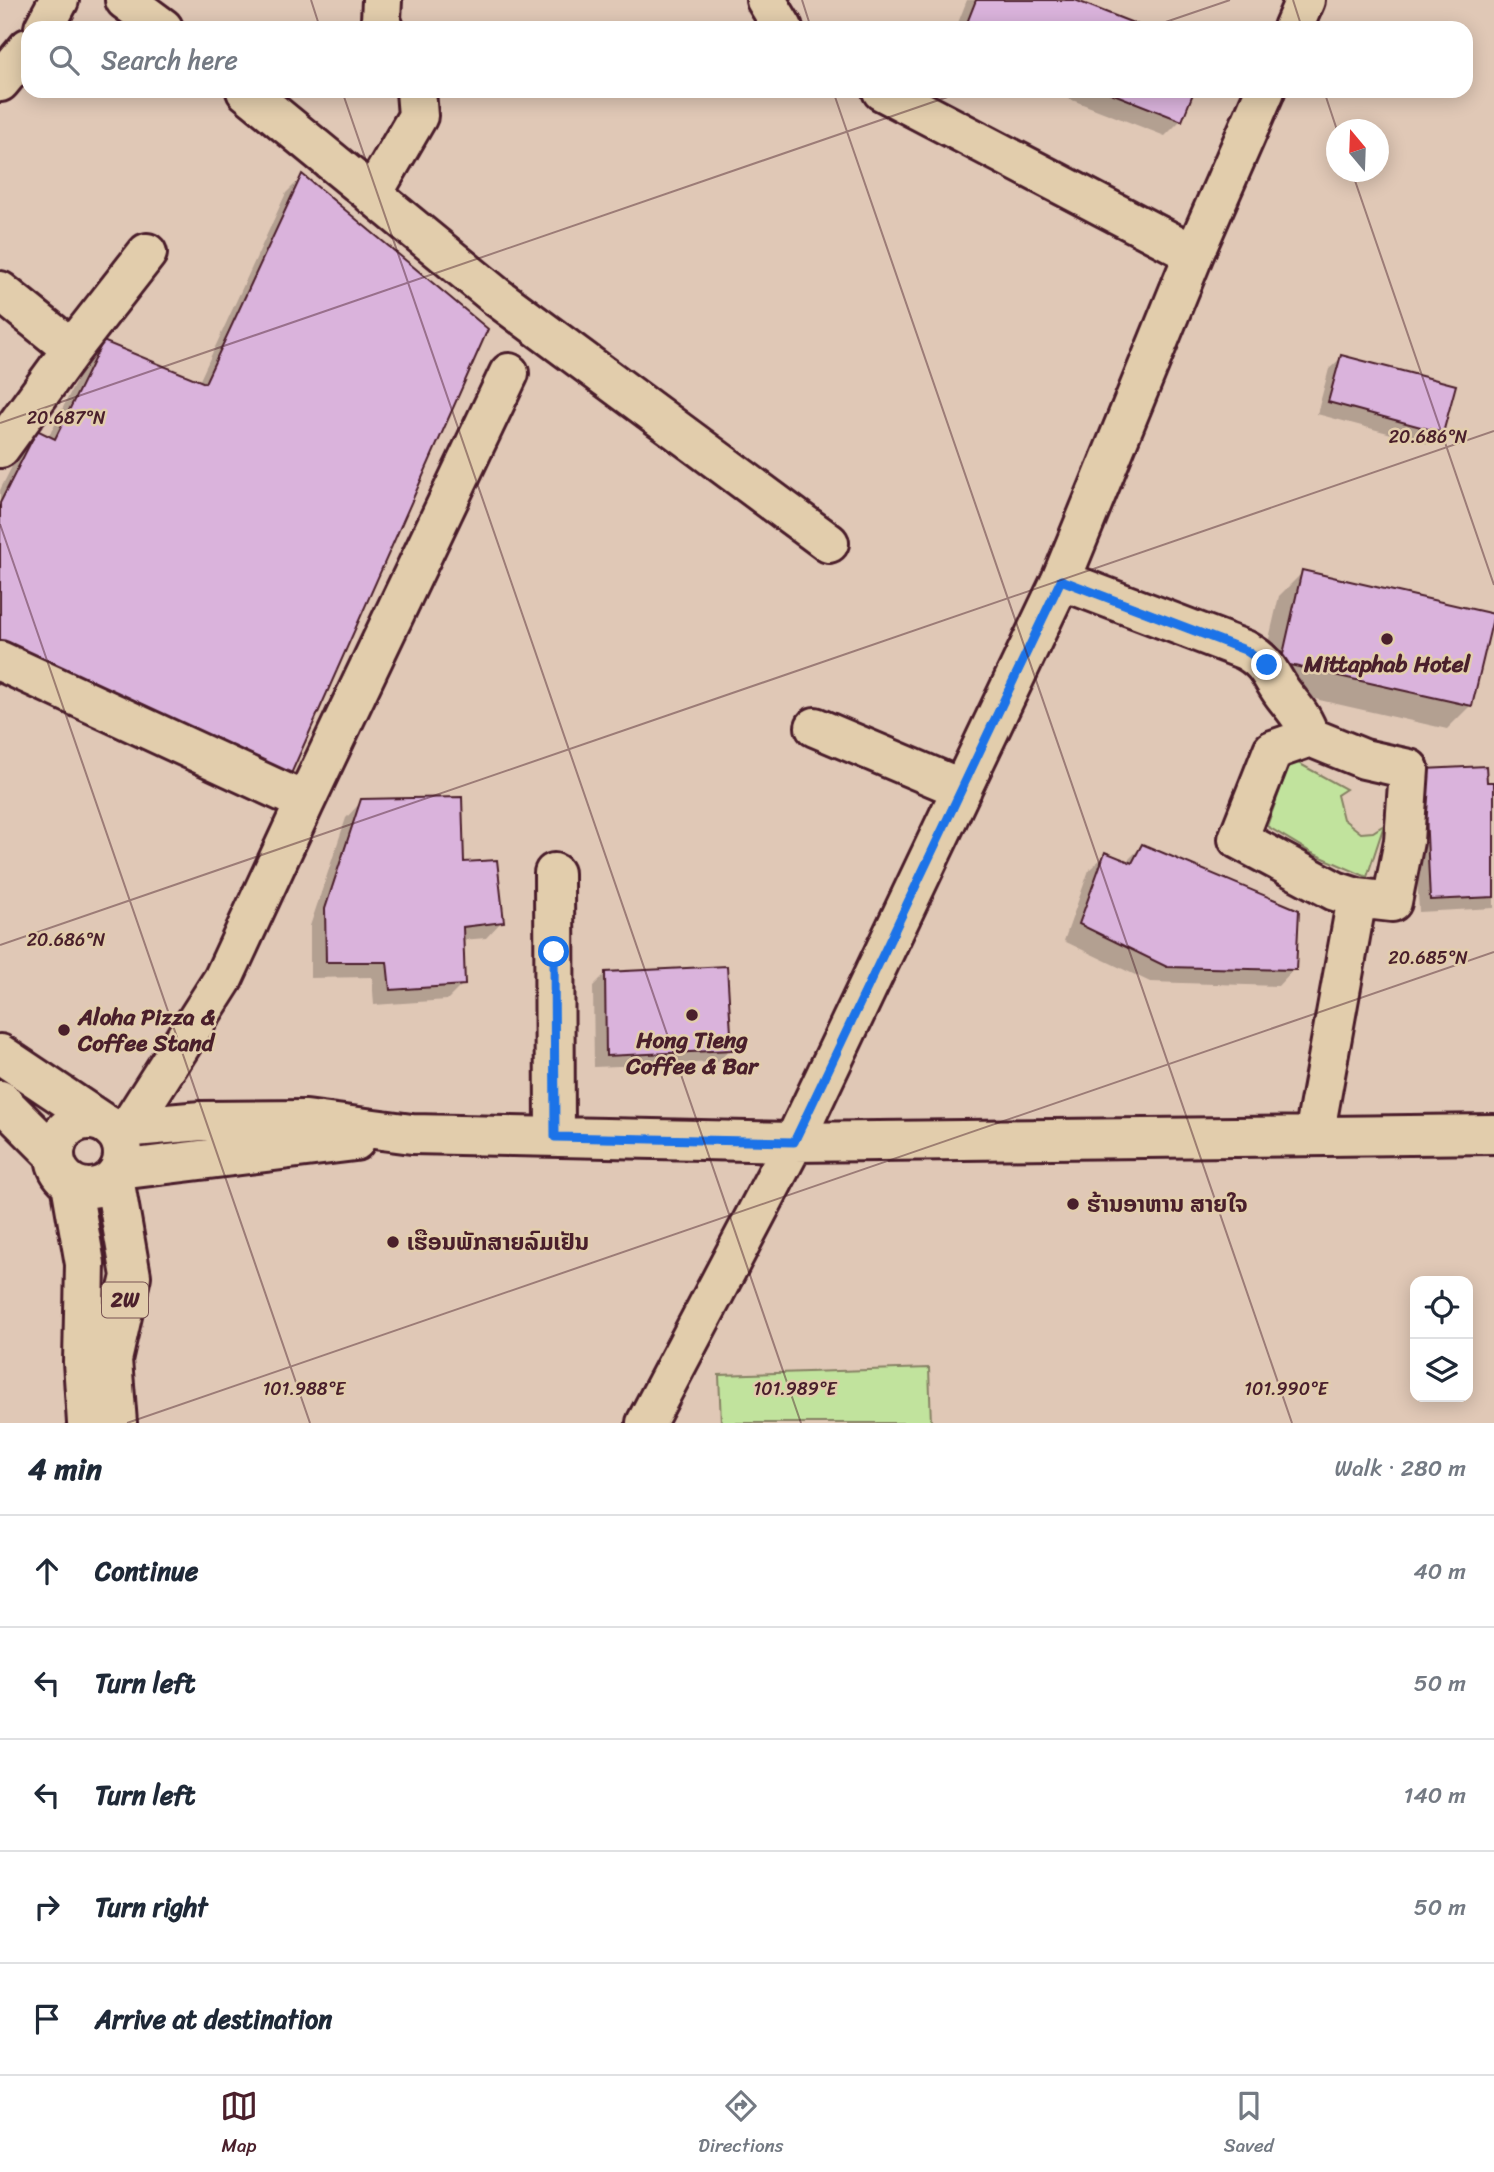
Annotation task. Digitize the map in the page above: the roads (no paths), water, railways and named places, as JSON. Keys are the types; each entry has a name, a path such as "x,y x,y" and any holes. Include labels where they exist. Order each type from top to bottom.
{"main road":[{"path":"48,21 59,0"},
{"path":"125,0 154,21"},
{"path":"381,21 382,0"},
{"path":"766,0 779,21"},
{"path":"1296,21 1305,0"},
{"path":"0,82 21,56"},
{"path":"254,98 497,297 829,543"},
{"path":"372,195 418,116 417,98"},
{"path":"895,98 1194,254"},
{"path":"646,1423 794,1142 1061,580 1194,254 1262,98"},
{"path":"0,448 72,349 147,253"},
{"path":"0,291 72,349"},
{"path":"115,1126 222,979 509,373"},
{"path":"1061,580 1256,657 1267,665 1284,694 1300,712 1310,737"},
{"path":"0,662 305,802"},
{"path":"815,727 962,789"},
{"path":"1310,737 1364,759 1409,769 1405,841 1392,902 1357,898 1335,891 1238,839 1273,750 1310,737"},
{"path":"554,873 555,1137"},
{"path":"1314,1136 1357,898"},
{"path":"0,1054 115,1126"},
{"path":"0,1100 63,1169 94,1188 116,1174 412,1134"},
{"path":"63,1169 57,1143 71,1125 81,1121 115,1126 306,1121 412,1134 794,1142 1494,1134"},
{"name":"2W","path":"115,1126 122,1148 116,1174 131,1276 112,1360 117,1423"},
{"name":"2W","path":"63,1169 85,1264 83,1363 87,1423"}],"place":[{"name":"Mittaphab Hotel","path":"1387,639"},
{"name":"Hong Tieng Coffee & Bar","path":"692,1015"},
{"name":"Aloha Pizza & Coffee Stand","path":"64,1030"},
{"name":"ຮ້ານອາຫານ ສາຍໃຈ","path":"1073,1204"},
{"name":"ເຮືອນພັກສາຍລົມເຢັນ","path":"393,1242"}]}
